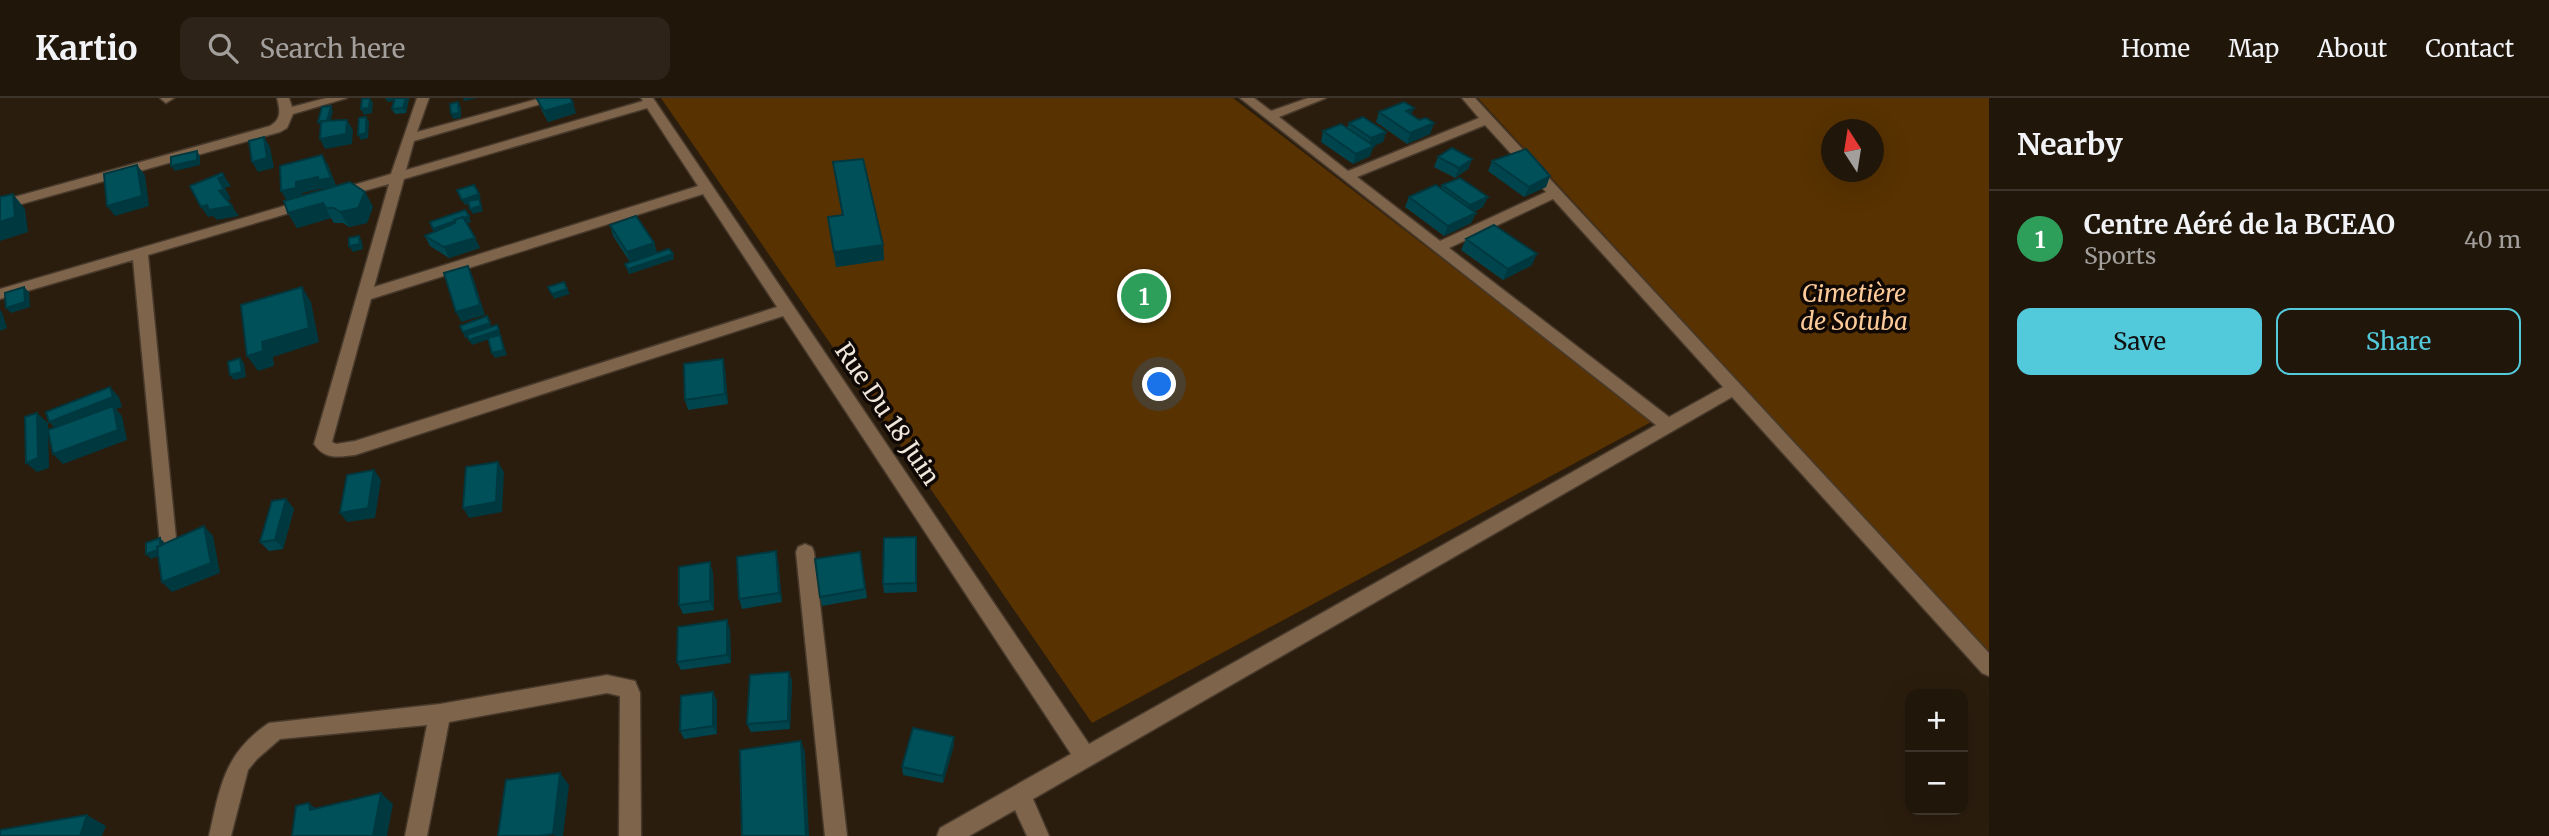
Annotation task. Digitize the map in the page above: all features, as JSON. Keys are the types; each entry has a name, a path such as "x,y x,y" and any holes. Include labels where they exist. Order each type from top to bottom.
{"street":[{"path":"0,206 275,129 282,125 287,112 283,98"},
{"path":"287,112 341,98"},
{"path":"423,98 397,177 323,444 333,451 355,448 787,309"},
{"path":"408,139 555,98"},
{"path":"1246,98 1668,425"},
{"path":"1269,116 1320,98"},
{"path":"1468,98 1989,667"},
{"path":"0,294 649,100"},
{"name":"Rue Du 18 Juin","path":"649,100 1085,757"},
{"path":"1347,176 1488,120"},
{"path":"364,296 707,188"},
{"path":"1439,247 1555,193"},
{"path":"140,253 167,538"},
{"path":"948,836 1734,388"},
{"path":"805,552 836,836"},
{"path":"220,836 238,764 254,744 276,730 440,714 607,684 628,688 630,836"},
{"path":"416,836 440,714"},
{"path":"1020,795 1038,836"}],"green space":[{"path":"661,98 1233,98 1653,421 1092,723"},
{"name":"Cimetière de Sotuba","path":"1478,98 1989,98 1989,653"}],"building":[{"path":"370,98 369,108 361,109 362,99"},
{"path":"395,98 406,98 403,108 392,109"},
{"path":"570,98 573,103 544,111 537,99"},
{"path":"458,102 459,113 451,114 450,104"},
{"path":"1404,102 1414,108 1406,111 1419,120 1426,118 1434,123 1410,133 1379,112"},
{"path":"331,106 327,121 318,122 322,107"},
{"path":"366,117 366,133 358,135 359,118"},
{"path":"1363,117 1386,132 1371,138 1349,123"},
{"path":"347,120 346,134 320,139 321,121"},
{"path":"1341,124 1374,146 1356,154 1323,131"},
{"path":"264,137 267,158 252,162 249,141"},
{"path":"1452,148 1472,159 1459,168 1438,157"},
{"path":"1526,149 1550,176 1529,187 1492,161"},
{"path":"197,151 197,160 171,166 171,157"},
{"path":"322,155 331,178 319,180 318,177 296,182 296,188 281,191 280,166"},
{"path":"863,159 883,245 834,252 828,217 843,215 833,162"},
{"path":"137,165 142,196 107,206 104,174"},
{"path":"222,173 224,176 218,178 224,189 219,191 232,206 209,210 207,205 201,207 190,186"},
{"path":"1460,178 1488,197 1470,205 1442,185"},
{"path":"350,182 365,192 358,208 340,212 334,208 326,208 323,203 288,213 284,201"},
{"path":"474,185 479,194 462,200 457,190"},
{"path":"1436,185 1476,213 1448,226 1409,197"},
{"path":"13,194 15,217 0,222 0,197"},
{"path":"479,199 481,206 470,209 468,201"},
{"path":"465,210 469,216 433,229 430,222"},
{"path":"636,216 654,243 627,252 610,225"},
{"path":"463,217 475,238 444,247 425,236 455,223 454,220"},
{"path":"1494,225 1537,254 1508,269 1466,239"},
{"path":"359,236 360,244 349,246 349,238"},
{"path":"669,249 673,254 628,269 625,264"},
{"path":"468,266 480,305 456,312 444,273"},
{"path":"564,282 567,289 552,294 548,287"},
{"path":"24,287 25,302 6,308 5,293"},
{"path":"302,287 309,328 262,342 263,351 247,356 241,305"},
{"path":"487,316 490,323 463,332 460,326"},
{"path":"497,325 499,330 469,340 467,335"},
{"path":"500,335 504,350 492,353 488,338"},
{"path":"240,358 242,372 230,375 228,362"},
{"path":"723,359 725,394 685,400 684,364"},
{"path":"110,387 113,397 49,422 46,412"},
{"path":"113,406 118,430 53,454 48,430"},
{"path":"37,413 38,458 26,463 25,417"},
{"path":"498,462 496,502 463,508 466,467"},
{"path":"374,470 368,508 340,513 347,475"},
{"path":"286,499 275,540 260,542 272,501"},
{"path":"204,526 211,563 162,582 157,547"},
{"path":"916,537 916,583 883,584 884,538"},
{"path":"160,538 158,550 146,554 146,543"},
{"path":"776,551 779,593 739,599 737,557"},
{"path":"860,552 865,589 820,597 815,559"},
{"path":"710,562 710,601 679,605 679,567"},
{"path":"727,620 727,655 677,662 678,627"},
{"path":"789,672 788,721 747,724 750,675"},
{"path":"713,692 713,726 680,731 681,696"},
{"path":"913,728 954,737 943,776 902,767"},
{"path":"801,741 806,836 742,836 740,750"},
{"path":"560,773 553,834 498,836 506,780"},
{"path":"381,793 373,836 292,836 296,806 309,803 310,810"},
{"path":"87,815 80,836 0,836 0,830"}],"place":[{"name":"Centre Aéré de la BCEAO","path":"1144,296"}]}
